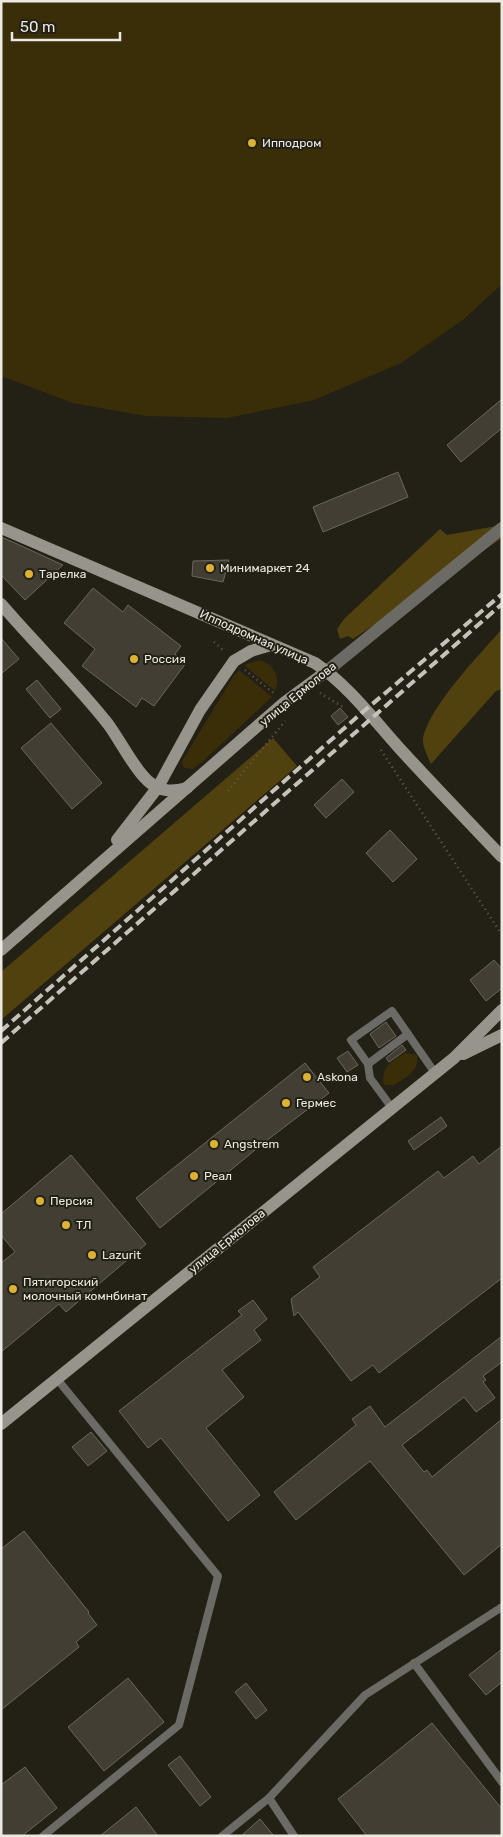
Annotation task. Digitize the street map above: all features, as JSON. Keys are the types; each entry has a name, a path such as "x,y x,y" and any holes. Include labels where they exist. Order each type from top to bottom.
{"street":[{"name":"Ипподромная улица","path":"1,528 314,663 327,671 348,690 434,787 502,857"},
{"name":"улица Ермолова","path":"1,950 285,702 327,671 502,528"},
{"path":"2,606 109,725 148,780 166,791 188,788"},
{"name":"улица Ермолова","path":"97,865 158,787 200,710 234,661 251,651 270,645"},
{"name":"улица Ермолова","path":"1,1424 454,1058 502,1010"},
{"name":"улица Ермолова","path":"454,1058 502,1035"}],"lane":[{"path":"392,1108 370,1078 368,1064 351,1040 392,1011 435,1073"},
{"path":"368,1064 408,1034"},
{"path":"43,1836 179,1726 218,1576 57,1379"},
{"path":"222,1836 268,1798 365,1694 502,1607"},
{"path":"414,1663 502,1782"},
{"path":"268,1798 294,1836"}],"path":[{"path":"214,642 234,661 294,710 228,791"},
{"path":"320,693 347,709"},
{"path":"378,745 502,935"}],"shaded area":[{"name":"Ипподpом","path":"1,1 502,1 502,284 464,319 401,363 314,400 227,418 145,416 73,403 1,376"},
{"path":"502,525 502,538 353,639 348,636 340,639 337,629 344,619 440,529 447,535"},
{"path":"502,629 502,689 496,691 431,764 424,748 423,739 434,712 456,682"},
{"path":"259,660 272,667 277,680 275,691 244,665"},
{"path":"239,670 272,697 202,762 193,769 184,768 182,762 184,758"},
{"path":"273,738 297,766 1,1020 1,972"},
{"path":"405,1053 417,1055 414,1070 394,1085 384,1085 385,1070 392,1062"}],"building":[{"path":"502,399 502,428 461,462 447,445"},
{"path":"398,472 408,497 323,532 313,507"},
{"path":"1,537 63,565 25,600 1,575"},
{"name":"Минимаркет 24","path":"229,560 223,582 192,576 193,561"},
{"name":"Россия","path":"93,588 123,612 128,605 181,646 175,654 186,663 154,706 142,698 136,707 82,666 95,649 64,623"},
{"path":"1,638 19,659 1,674"},
{"path":"37,680 61,709 50,718 26,689"},
{"path":"340,708 348,717 338,725 331,716"},
{"path":"51,723 102,783 72,809 21,748"},
{"path":"342,779 354,792 326,818 314,805"},
{"path":"390,830 417,859 393,882 366,853"},
{"path":"494,960 502,969 502,988 486,1001 470,980"},
{"path":"386,1022 396,1036 379,1048 370,1034"},
{"path":"402,1045 406,1050 389,1062 386,1058"},
{"path":"348,1051 358,1065 347,1072 337,1058"},
{"path":"305,1063 329,1093 266,1141 160,1228 136,1198"},
{"path":"441,1117 447,1126 414,1150 408,1141"},
{"path":"502,1146 502,1278 379,1373 373,1365 351,1381 298,1312 294,1316 291,1299 320,1277 313,1267 438,1171 444,1178 473,1156 479,1164"},
{"name":"ТЛ","path":"71,1155 146,1244 66,1312 59,1304 1,1352 1,1263 15,1252 1,1235 1,1214"},
{"path":"253,1300 267,1319 254,1330 261,1340 222,1370 244,1397 206,1428 260,1495 228,1521 161,1438 148,1448 119,1411 242,1315 238,1311"},
{"path":"502,1336 502,1362 483,1376 486,1380 483,1382 495,1398 476,1412 464,1397 402,1445 424,1472 427,1470 432,1477 502,1419 502,1544 464,1575 370,1461 296,1520 274,1492 356,1425 352,1419 370,1406 385,1427"},
{"path":"91,1432 107,1451 88,1466 72,1447"},
{"path":"24,1531 89,1612 97,1625 76,1642 79,1647 1,1710 1,1549"},
{"path":"502,1649 502,1682 486,1695 469,1675"},
{"path":"128,1678 164,1722 104,1771 68,1727"},
{"path":"246,1683 267,1710 256,1719 235,1692"},
{"path":"432,1723 502,1809 502,1836 367,1836 338,1799"},
{"path":"180,1756 211,1797 200,1806 168,1765"},
{"path":"25,1767 57,1808 22,1836 1,1836 1,1785"},
{"path":"136,1807 158,1836 100,1836"},
{"path":"260,1819 274,1836 241,1836"}],"railway":[{"path":"1,1031 357,717 502,594"},
{"path":"1,1043 502,604"}],"place":[{"name":"Ипподpом","path":"252,143"},
{"name":"Минимаркет 24","path":"210,568"},
{"name":"Тарелка","path":"29,574"},
{"name":"Россия","path":"134,659"},
{"name":"Askona","path":"307,1077"},
{"name":"Гермес","path":"286,1103"},
{"name":"Angstrem","path":"214,1144"},
{"name":"Реал","path":"194,1176"},
{"name":"Персия","path":"40,1201"},
{"name":"ТЛ","path":"66,1225"},
{"name":"Lazurit","path":"92,1255"},
{"name":"Пятигорский молочный комнбинат","path":"13,1289"}]}
